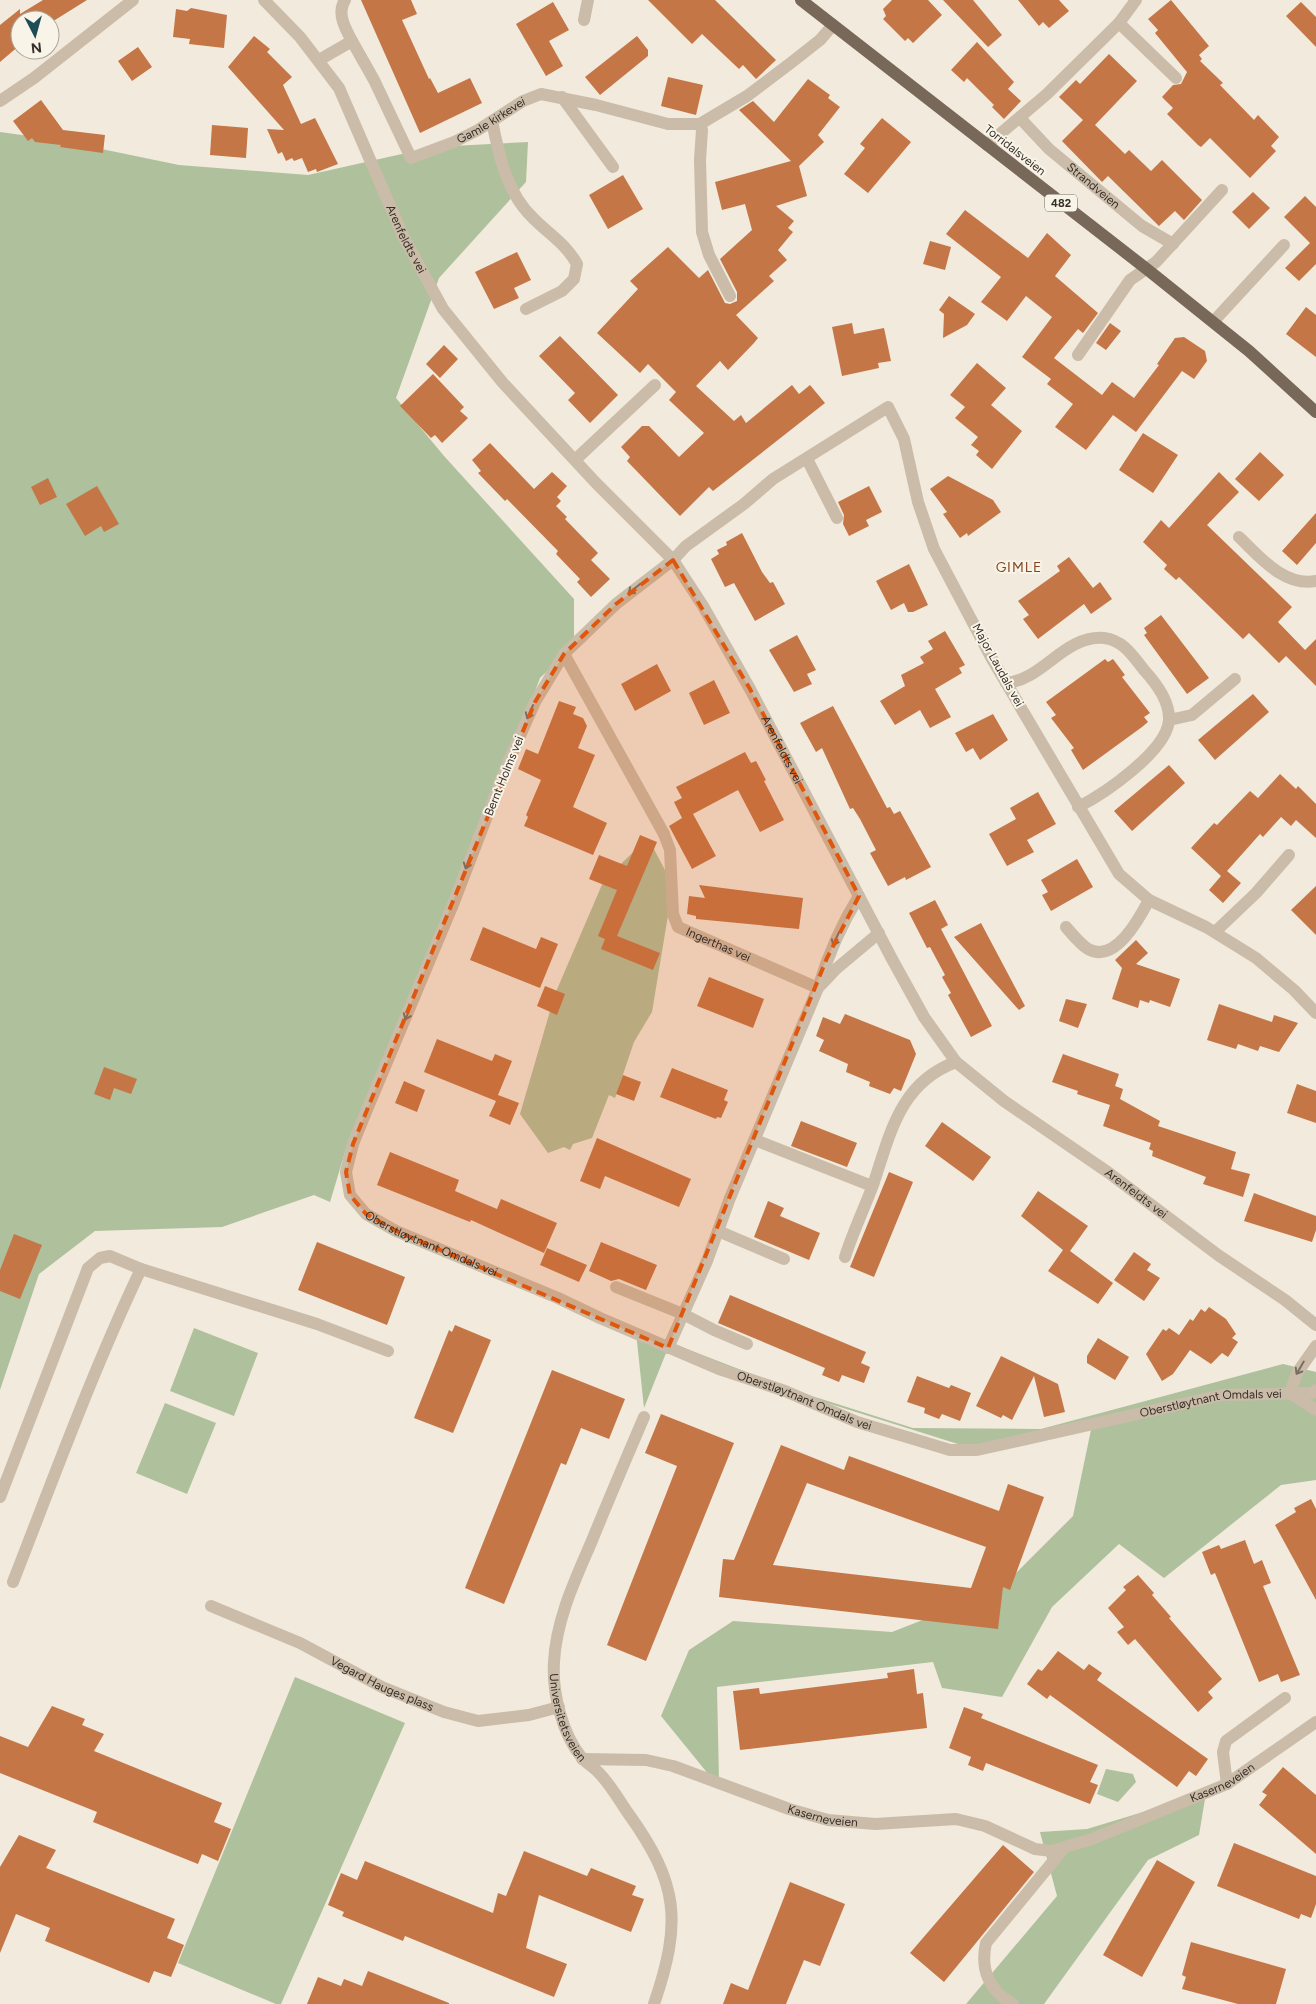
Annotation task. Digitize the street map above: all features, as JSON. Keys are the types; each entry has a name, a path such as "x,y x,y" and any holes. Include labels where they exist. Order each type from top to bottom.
{"main road":[{"name":"Torridalsveien","path":"801,0 1148,270 1213,322 1316,412"}],"street":[{"path":"0,101 34,78 133,0"},
{"name":"Arenfeldts vei","path":"264,0 300,37 339,88 352,114 390,208 443,309 503,384 673,560 703,606 750,689 924,1017 956,1062 1004,1101 1109,1173 1218,1255 1285,1300 1316,1325"},
{"name":"Gamle kirkevei","path":"345,0 342,4 343,24 389,110 410,158 454,142 523,101 541,94 562,97 668,124 700,124"},
{"path":"584,20 588,0"},
{"path":"987,145 1000,132 1020,118 1119,23 1136,0"},
{"path":"1119,23 1176,78"},
{"path":"730,296 709,255 702,232 700,160 702,130 700,124 746,96 784,68 820,40 833,25"},
{"path":"319,60 352,41"},
{"path":"562,97 613,167"},
{"name":"Strandveien","path":"1020,118 1050,149 1142,226 1173,244"},
{"path":"492,121 509,184 518,200 533,219 564,245 577,264 574,280 562,291 526,309"},
{"path":"1078,355 1130,280 1148,270 1222,190"},
{"path":"1213,322 1284,245"},
{"path":"575,460 655,385"},
{"name":"Bernt Holms vei","path":"350,1195 346,1172 359,1128 452,907 506,767 535,702 564,654 616,604 673,560 686,546 744,504 773,479 808,459 826,444 888,407"},
{"name":"Major Laudals vei","path":"888,407 904,439 918,502 934,549 1006,683 1035,729 1047,755 1119,874 1149,900 1215,932 1256,958 1294,990 1316,1013"},
{"path":"808,459 837,518"},
{"path":"1239,538 1281,575 1295,581 1316,581"},
{"path":"1006,683 1024,680 1078,642 1103,638 1123,645 1144,670 1165,700 1169,720 1166,733 1159,742 1134,768 1078,807"},
{"name":"Ingerthas vei","path":"564,654 664,834 670,850 673,914 678,927 818,988"},
{"path":"1169,720 1192,715 1235,679"},
{"path":"1215,932 1256,892 1289,855"},
{"path":"668,1348 818,988 838,934 860,896"},
{"path":"1066,927 1088,949 1099,951 1111,948 1127,936 1149,900"},
{"path":"818,988 836,969 879,933"},
{"path":"845,1257 872,1186 894,1120 908,1099 944,1067 956,1062"},
{"path":"755,1140 872,1186"},
{"name":"Oberstløytnant Omdals vei","path":"350,1195 366,1214 396,1231 558,1298 668,1348 719,1369 785,1391 856,1422 950,1450 977,1450 1222,1395 1312,1393 1316,1390"},
{"path":"718,1231 784,1259"},
{"path":"0,1497 88,1268 100,1258 110,1256 141,1268 317,1324 388,1351"},
{"path":"13,1582 103,1354 141,1268"},
{"path":"616,1287 683,1314 747,1344"},
{"name":"Oberstløytnant Omdals vei","path":"1290,1393 1299,1368 1316,1346"},
{"path":"1290,1393 1316,1410"},
{"name":"Universitetsveien","path":"644,1417 573,1586 558,1631 554,1662 559,1708 567,1730 582,1759 599,1772 646,1839 665,1879 672,1914 672,1937 669,1959 654,2004"},
{"name":"Vegard Hauges plass","path":"211,1606 300,1643 382,1687 444,1712 478,1721 528,1715 559,1708"},
{"path":"1227,1784 1223,1752 1226,1741 1286,1698"},
{"name":"Kaserneveien","path":"582,1759 646,1760 673,1766 789,1809 828,1820 875,1824 956,1819 985,1826 1035,1849 1052,1851 1092,1839 1227,1784 1316,1722"},
{"path":"1013,2004 998,1994 984,1970 983,1957 986,1943 1064,1848"}],"highlighted area":[{"path":"673,560 750,689 859,896 827,958 668,1348 396,1231 366,1214 350,1195 346,1172 353,1144 535,702 564,654 616,604"}],"green space":[{"path":"0,132 58,140 179,165 308,175 433,147 528,142 526,182 439,278 396,398 444,456 574,599 574,646 540,678 483,831 346,1149 330,1202 314,1195 222,1227 95,1231 39,1274 0,1390"},
{"path":"648,838 673,885 652,1012 634,1042 615,1098 609,1095 592,1138 573,1144 570,1150 564,1147 548,1153 520,1114 555,994 604,880"},
{"path":"578,1307 793,1390 913,1428 1041,1429 1283,1364 1316,1372 1316,1480 1281,1485 1164,1578 1119,1544 1052,1607 1002,1697 942,1688 933,1662 717,1687 719,1780 709,1775 661,1716 689,1650 733,1621 892,1632 999,1590 1073,1516 1092,1425 977,1450 719,1369 668,1348 644,1408 636,1332"},
{"path":"194,1328 258,1353 234,1416 170,1391"},
{"path":"165,1403 216,1423 187,1494 136,1473"},
{"path":"295,1677 405,1723 281,2004 276,2004 178,1963"},
{"path":"1106,1769 1133,1774 1136,1782 1118,1802 1097,1794"},
{"path":"1206,1793 1199,1835 1148,1860 1044,2004 966,2004 1057,1896 1040,1832 1087,1829"}],"building":[{"path":"43,0 87,0 60,17 60,10 27,10"},
{"path":"361,0 411,0 417,14 402,20 429,79 438,93 470,78 482,103 420,133"},
{"path":"648,0 715,0 776,60 756,79 743,65 739,69 702,34 692,44"},
{"path":"892,0 928,0 942,15 913,43 908,38 905,41 883,19 886,16 883,9"},
{"path":"943,0 973,0 1002,35 988,47"},
{"path":"1018,0 1059,0 1069,11 1049,28 1043,22 1039,26"},
{"path":"1171,0 1209,46 1199,55 1202,59 1200,61 1223,83 1220,85 1254,120 1258,115 1279,137 1271,146 1276,151 1250,178 1210,138 1201,147 1167,114 1173,108 1162,97 1173,85 1181,84 1187,72 1155,33 1158,30 1148,19"},
{"path":"553,2 569,30 549,41 563,66 546,76 516,24"},
{"path":"1301,2 1316,17 1316,47 1286,16"},
{"path":"191,8 227,15 224,48 189,44 190,39 173,37 176,9 187,11"},
{"path":"10,17 10,54 0,62 0,25"},
{"path":"254,36 270,49 267,52 292,77 283,85 301,124 315,118 338,164 317,172 316,169 308,172 302,158 294,161 292,158 286,161 282,152 278,154 267,129 284,130 228,67"},
{"path":"637,36 648,50 648,56 600,95 585,77"},
{"path":"977,42 1014,82 1008,89 1021,101 1004,119 992,107 994,105 967,78 964,82 951,70"},
{"path":"138,47 152,67 132,81 118,61"},
{"path":"1109,54 1137,81 1095,125 1125,154 1129,150 1151,171 1162,160 1202,200 1184,220 1175,211 1159,226 1108,176 1102,182 1062,141 1083,120 1059,97 1076,80 1080,84"},
{"path":"668,77 703,85 696,115 661,106"},
{"path":"808,79 830,95 828,98 840,107 818,135 824,142 799,166 807,196 776,206 794,221 788,228 793,232 778,250 787,260 769,276 774,281 736,315 758,338 728,370 720,361 696,386 734,421 741,415 746,423 792,385 799,394 810,385 825,403 713,491 709,487 680,516 627,461 630,457 621,447 642,426 649,426 679,457 704,433 669,400 676,392 648,364 640,373 597,333 638,289 630,281 668,247 699,278 708,270 725,303 730,304 737,301 737,292 720,259 752,230 745,204 722,210 715,182 791,161 739,110 753,101 774,122"},
{"path":"41,100 63,130 105,135 103,153 35,142 32,138 28,141 13,121"},
{"path":"882,118 911,142 868,193 844,174 865,148 860,144"},
{"path":"212,125 248,128 246,158 210,155"},
{"path":"623,175 643,209 608,229 589,195"},
{"path":"1253,192 1270,208 1249,229 1232,212"},
{"path":"1305,196 1316,207 1316,264 1299,281 1285,268 1310,243 1284,217"},
{"path":"965,210 1028,258 1047,233 1071,255 1055,276 1098,313 1083,333 1078,329 1054,358 1102,395 1112,382 1134,398 1159,365 1157,364 1175,338 1184,337 1205,351 1207,361 1194,379 1182,371 1136,432 1113,415 1086,450 1055,427 1073,404 1047,384 1051,379 1022,357 1052,317 1026,296 1007,321 981,302 1001,277 946,234"},
{"path":"930,241 951,247 945,270 923,264"},
{"path":"517,252 531,280 514,288 519,298 494,309 475,272"},
{"path":"949,296 975,314 967,325 943,338 944,314 939,310"},
{"path":"1306,307 1316,315 1316,357 1286,334"},
{"path":"852,323 854,334 884,328 891,361 878,363 879,368 842,376 832,327"},
{"path":"1110,323 1121,331 1106,350 1096,343"},
{"path":"560,336 618,395 590,423 568,400 575,393 539,356"},
{"path":"444,345 458,359 440,378 426,364"},
{"path":"977,363 1006,388 991,405 1022,431 992,469 976,455 979,451 971,445 978,437 955,418 965,407 950,395"},
{"path":"433,374 464,407 460,411 468,418 442,443 435,435 431,438 400,406"},
{"path":"1143,433 1178,455 1153,493 1119,470"},
{"path":"490,443 534,489 552,472 567,486 557,497 561,501 556,506 567,517 565,519 598,553 591,560 610,579 591,597 577,582 580,579 556,554 558,551 507,499 505,501 478,473 481,471 472,460"},
{"path":"1260,452 1284,475 1259,501 1235,479"},
{"path":"1219,472 1239,492 1207,525 1292,607 1278,622 1305,650 1316,639 1316,686 1286,656 1279,663 1249,633 1243,639 1179,577 1176,580 1164,569 1167,565 1143,542 1161,520 1169,528"},
{"path":"948,476 993,500 1001,512 968,536 967,533 960,538 943,514 947,512 930,489"},
{"path":"48,478 57,497 40,505 31,487"},
{"path":"97,486 119,524 104,532 101,526 85,536 66,504"},
{"path":"869,486 882,512 866,520 869,526 849,536 843,524 844,515 838,502"},
{"path":"1316,513 1316,543 1297,565 1282,551"},
{"path":"742,533 762,572 770,583 773,582 785,604 755,621 734,583 725,587 711,559 719,554 717,550 727,545 726,542"},
{"path":"1069,557 1093,588 1100,582 1112,599 1091,614 1084,604 1038,639 1023,619 1029,615 1018,601 1060,571 1057,566"},
{"path":"909,564 928,605 913,612 908,612 904,603 891,610 876,581"},
{"path":"1161,615 1209,678 1187,694 1144,635 1147,633 1144,628"},
{"path":"945,631 965,665 959,668 962,673 935,689 951,717 930,728 920,710 895,725 880,701 905,686 901,675 924,663 920,657 933,649 928,641"},
{"path":"797,635 816,670 807,674 812,684 794,692 769,650"},
{"path":"1105,659 1108,662 1113,659 1125,675 1122,677 1150,713 1144,717 1148,722 1083,770 1071,750 1074,748 1051,718 1056,715 1046,702"},
{"path":"657,664 671,691 635,711 621,684"},
{"path":"714,680 730,713 704,725 689,693"},
{"path":"1253,694 1269,712 1215,760 1198,740"},
{"path":"559,701 576,707 573,714 583,718 587,726 578,748 595,755 573,807 607,823 593,855 524,826 528,817 526,815 541,780 518,769 526,749 538,754"},
{"path":"833,706 887,808 890,807 894,814 900,811 931,867 906,880 905,877 888,886 870,853 876,850 860,819 853,808 850,809 822,748 816,752 800,723"},
{"path":"993,714 1008,740 980,760 973,748 966,752 955,733"},
{"path":"745,752 751,763 756,761 784,820 760,832 738,790 693,814 716,856 692,869 669,826 682,818 674,802 682,798 676,787"},
{"path":"1169,765 1185,783 1132,831 1114,811"},
{"path":"1280,774 1296,789 1298,786 1316,804 1316,838 1296,820 1291,826 1281,817 1263,837 1260,834 1227,871 1241,883 1223,903 1209,890 1221,876 1191,848 1214,823 1217,825 1250,791 1258,798"},
{"path":"1038,792 1056,824 1027,840 1034,852 1007,866 989,834 1016,819 1010,808"},
{"path":"640,835 657,842 617,936 660,953 653,970 601,949 605,939 598,936 617,890 589,879 599,855 627,866"},
{"path":"1077,859 1093,887 1051,911 1042,895 1048,892 1041,880"},
{"path":"699,885 803,898 799,929 696,919 696,916 687,914 689,896 705,898"},
{"path":"1316,886 1316,935 1291,910"},
{"path":"935,900 948,925 941,929 992,1026 971,1037 948,995 951,993 942,977 945,975 930,947 927,948 909,913"},
{"path":"981,923 1025,1006 1019,1010 954,937"},
{"path":"483,927 536,949 541,937 558,944 540,988 470,960"},
{"path":"1136,940 1148,953 1136,964 1180,979 1170,1007 1150,1000 1149,1003 1140,1000 1138,1008 1112,999 1122,968 1115,960"},
{"path":"709,977 764,999 753,1028 697,1006"},
{"path":"545,986 565,994 557,1015 537,1006"},
{"path":"1066,999 1087,1004 1078,1028 1059,1021"},
{"path":"1219,1004 1272,1022 1274,1015 1298,1023 1279,1052 1260,1046 1258,1051 1238,1044 1236,1049 1207,1040"},
{"path":"845,1014 910,1040 916,1054 901,1091 894,1088 890,1094 869,1086 870,1082 846,1072 848,1064 819,1051 824,1040 816,1036 823,1017 840,1024"},
{"path":"437,1039 492,1061 495,1054 512,1061 498,1095 519,1103 510,1125 489,1116 496,1101 424,1072"},
{"path":"1063,1054 1119,1074 1115,1086 1123,1089 1120,1099 1160,1121 1158,1126 1236,1152 1231,1169 1250,1174 1243,1197 1203,1184 1206,1177 1152,1156 1153,1151 1149,1149 1151,1143 1103,1126 1110,1105 1077,1094 1078,1091 1052,1082"},
{"path":"104,1067 137,1079 131,1094 114,1088 110,1100 94,1094"},
{"path":"672,1068 728,1090 724,1100 728,1102 721,1118 717,1117 716,1119 660,1097"},
{"path":"623,1075 641,1082 634,1101 616,1094"},
{"path":"404,1081 425,1090 417,1112 395,1103"},
{"path":"1297,1084 1316,1091 1316,1123 1287,1113"},
{"path":"801,1121 857,1143 847,1167 791,1146"},
{"path":"942,1122 991,1157 973,1181 925,1146"},
{"path":"597,1138 691,1179 679,1207 605,1176 600,1189 580,1181"},
{"path":"390,1152 459,1180 455,1191 497,1209 501,1199 557,1223 544,1253 471,1220 470,1222 377,1185"},
{"path":"889,1172 913,1182 874,1277 850,1267"},
{"path":"1038,1191 1088,1226 1070,1251 1113,1283 1098,1304 1048,1271 1063,1250 1021,1216"},
{"path":"1254,1193 1316,1216 1316,1230 1312,1242 1244,1221"},
{"path":"768,1201 784,1208 780,1216 820,1233 809,1260 754,1237"},
{"path":"14,1234 42,1245 20,1299 0,1291 0,1270"},
{"path":"317,1242 405,1277 387,1325 298,1290"},
{"path":"601,1242 657,1265 646,1290 619,1279 611,1281 589,1271"},
{"path":"547,1248 587,1265 579,1282 540,1265"},
{"path":"1134,1252 1151,1264 1147,1270 1160,1278 1144,1301 1114,1280"},
{"path":"730,1295 866,1352 861,1363 870,1367 864,1383 842,1375 839,1382 822,1375 825,1368 718,1323"},
{"path":"1209,1307 1226,1319 1236,1334 1232,1338 1238,1342 1228,1357 1222,1353 1211,1364 1190,1350 1173,1374 1162,1381 1146,1354 1163,1329 1166,1331 1169,1328 1179,1335 1190,1319 1193,1321 1201,1309 1205,1312"},
{"path":"455,1325 491,1340 453,1433 414,1418 449,1330 452,1332"},
{"path":"1098,1338 1129,1357 1115,1380 1087,1363 1087,1356"},
{"path":"1001,1356 1058,1384 1065,1412 1044,1417 1034,1376 1012,1420 1003,1415 1001,1418 976,1406"},
{"path":"552,1370 625,1399 609,1439 581,1428 566,1465 561,1463 504,1604 465,1588"},
{"path":"917,1376 949,1388 951,1385 971,1393 960,1421 942,1414 939,1419 924,1413 925,1408 907,1402"},
{"path":"661,1414 734,1443 646,1661 607,1645 677,1466 645,1453"},
{"path":"781,1445 844,1470 849,1456 999,1511 1008,1484 1044,1497 1010,1590 1003,1587 998,1629 719,1597 723,1559 734,1560","holes":["807,1483 986,1547 971,1588 773,1565"]},
{"path":"1311,1499 1316,1509 1316,1600 1275,1525 1296,1512 1294,1508"},
{"path":"1245,1540 1254,1564 1262,1560 1271,1583 1263,1586 1300,1675 1281,1682 1278,1674 1259,1682 1215,1573 1211,1575 1202,1552 1219,1545 1221,1549"},
{"path":"1138,1575 1154,1593 1152,1595 1171,1617 1169,1618 1222,1679 1208,1692 1213,1698 1198,1712 1135,1639 1128,1645 1117,1632 1124,1627 1108,1608 1126,1590 1123,1587"},
{"path":"1058,1651 1084,1670 1089,1664 1102,1673 1097,1680 1208,1759 1196,1776 1189,1771 1177,1787 1050,1695 1047,1699 1027,1684 1038,1669 1042,1671"},
{"path":"914,1669 917,1694 923,1693 927,1728 740,1750 733,1691 759,1688 760,1694 888,1678 887,1673"},
{"path":"52,1706 85,1719 82,1725 104,1734 94,1751 222,1803 214,1822 231,1829 218,1861 202,1854 198,1864 93,1822 97,1812 0,1773 0,1736 28,1747"},
{"path":"964,1707 983,1714 981,1718 1098,1765 1090,1782 1098,1785 1090,1804 986,1763 983,1771 968,1765 971,1757 949,1748"},
{"path":"1283,1767 1316,1795 1316,1854 1259,1805 1267,1795 1262,1792"},
{"path":"19,1835 56,1850 46,1868 175,1919 167,1938 184,1945 171,1977 154,1971 149,1983 45,1941 50,1928 16,1914 0,1953 0,1867"},
{"path":"1234,1843 1316,1876 1316,1904 1311,1918 1301,1914 1299,1919 1217,1886"},
{"path":"1003,1845 1034,1872 944,1982 910,1953"},
{"path":"524,1851 587,1876 591,1868 636,1886 632,1895 644,1899 631,1932 539,1895 526,1948 567,1964 554,1997 405,1936 403,1941 342,1916 344,1912 328,1905 341,1873 357,1880 365,1861 493,1913 498,1893 506,1896"},
{"path":"1157,1860 1195,1882 1142,1977 1103,1955"},
{"path":"790,1882 845,1904 820,1966 804,1960 786,2004 723,2004 731,1983 748,1990"},
{"path":"1191,1942 1286,1969 1276,2004 1238,2004 1182,1989 1186,1977 1182,1975"},
{"path":"368,1971 449,2004 307,2004 318,1977 341,1986 344,1979 362,1986"}],"district":[{"name":"GIMLE","path":"1019,567"}]}
